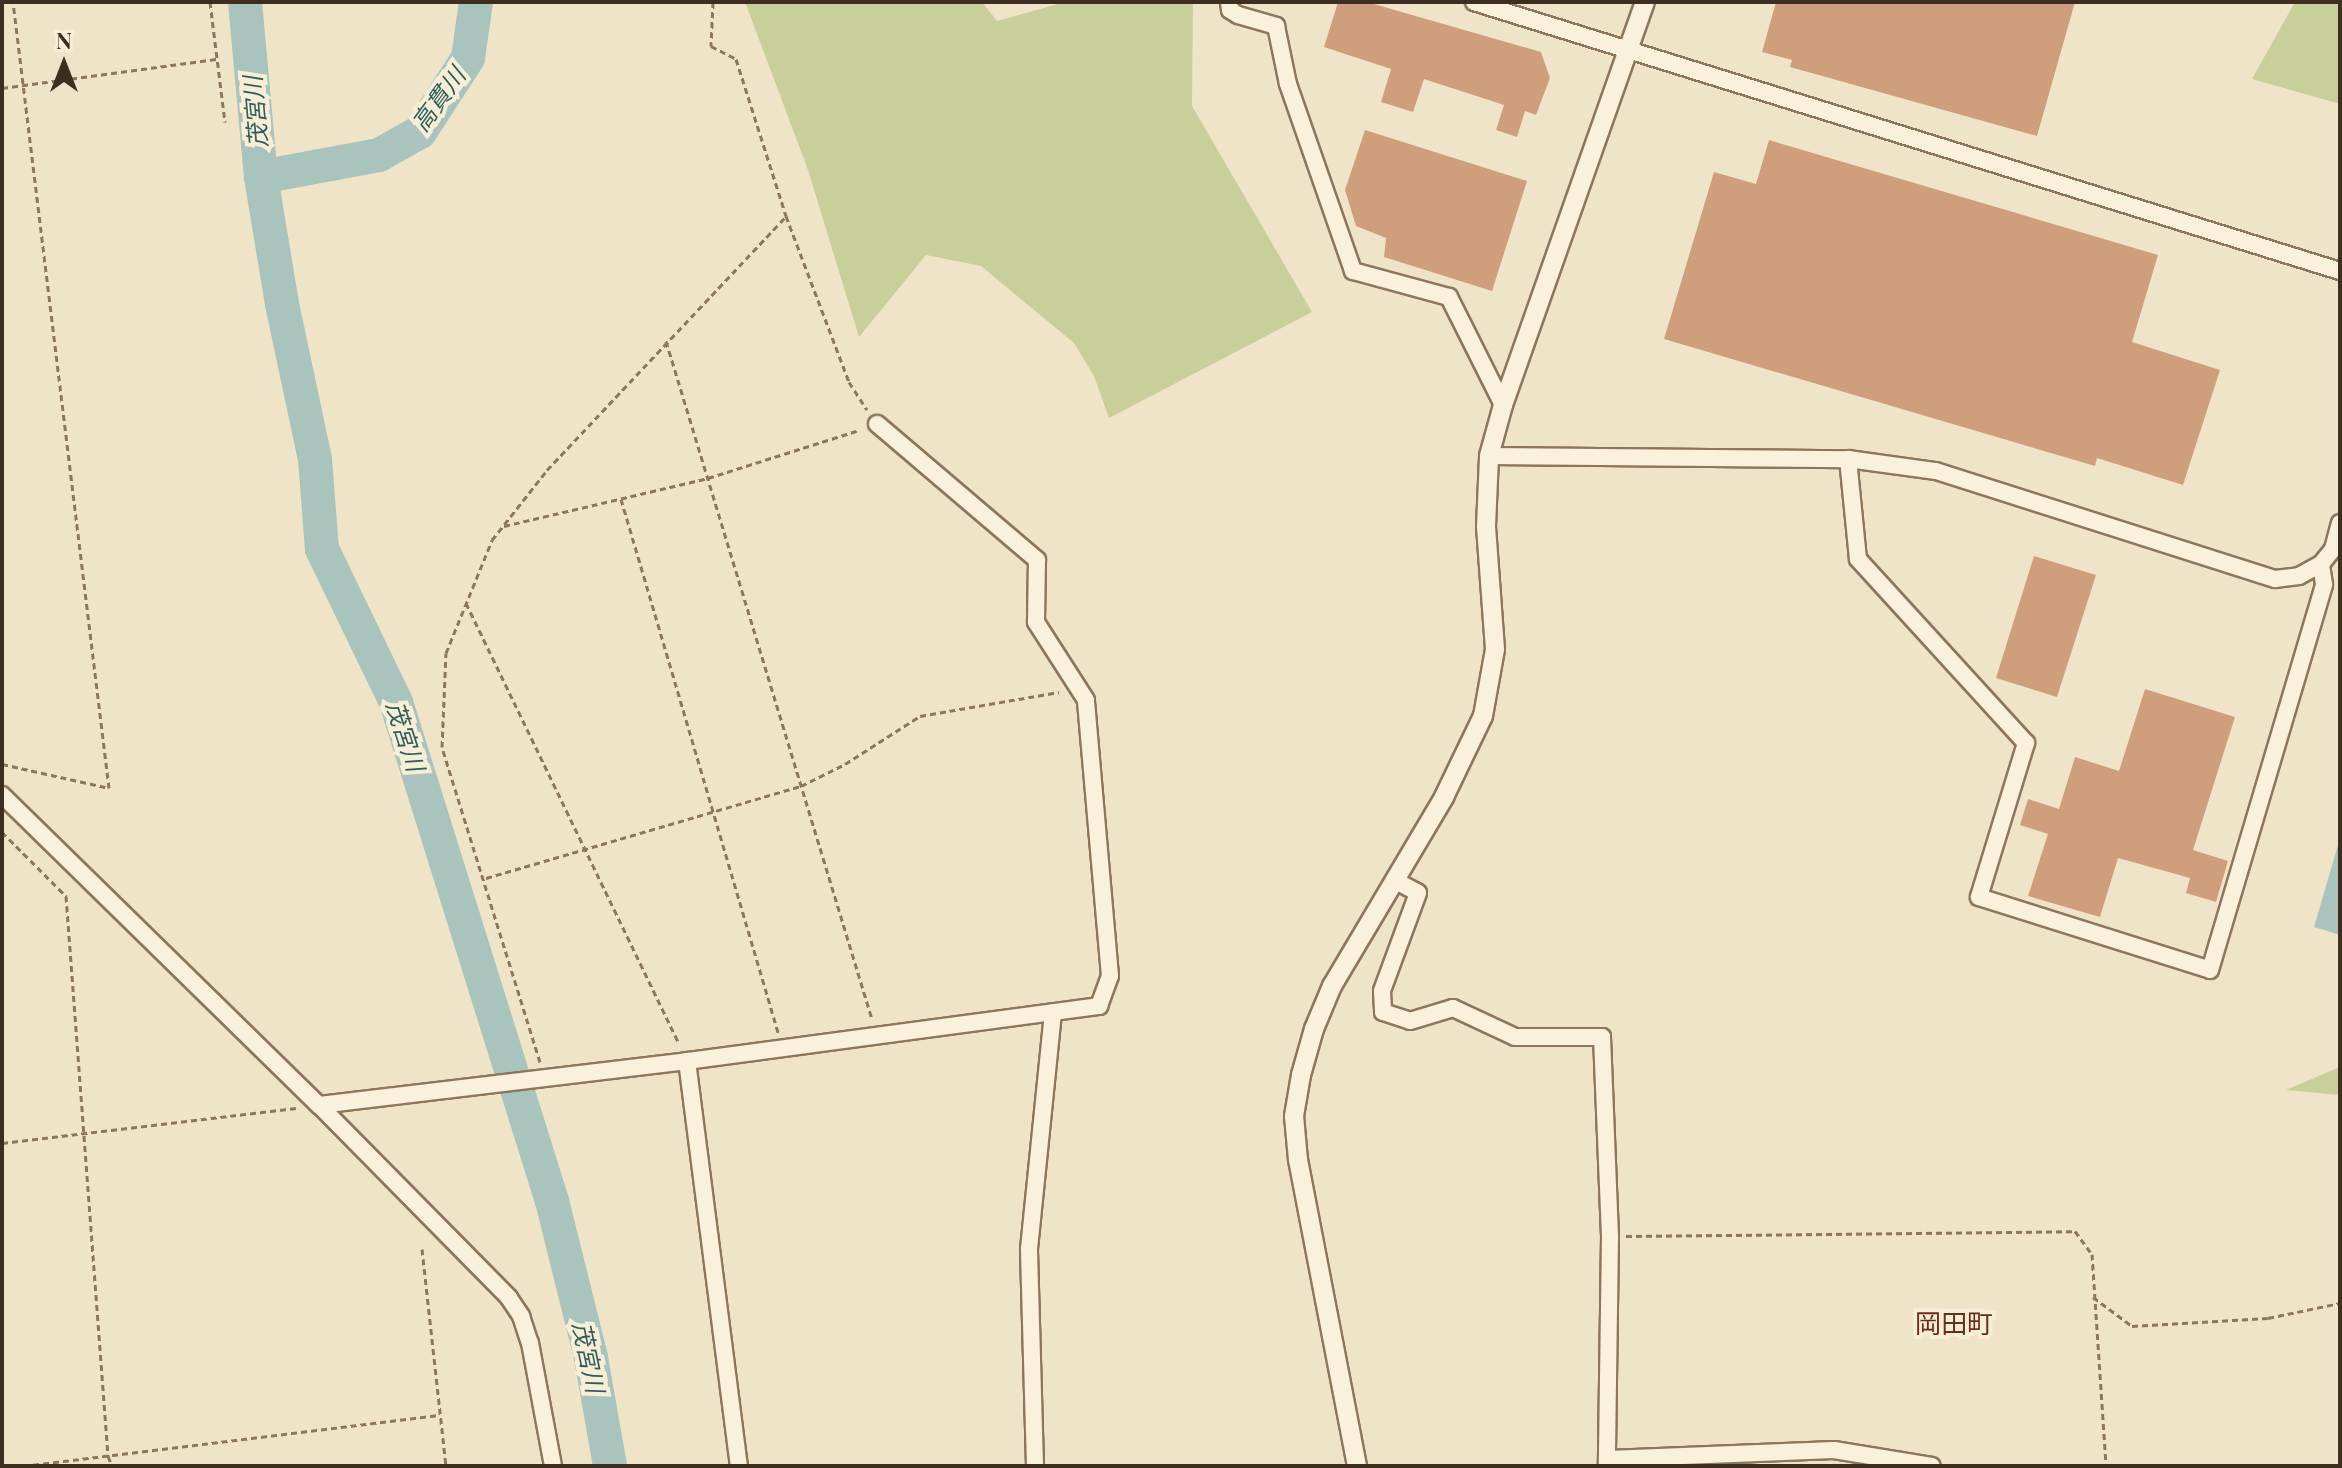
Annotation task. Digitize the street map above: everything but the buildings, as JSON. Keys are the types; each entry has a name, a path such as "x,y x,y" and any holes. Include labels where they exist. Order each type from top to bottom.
{"street":[{"path":"1229,2 1230,10 1238,15 1276,26 1288,84 1353,271 1449,297 1503,405"},
{"path":"1474,2 2340,271"},
{"path":"1357,1466 1298,1160 1294,1116 1314,1029 1332,986 1467,751 1483,716 1495,649 1486,526 1489,456 1503,405 1645,2"},
{"path":"319,1105 687,1061 1099,1006 1110,976 1086,700 1036,622 1037,560 877,424"},
{"path":"1489,456 1848,459 1936,471 2275,579 2299,576 2321,564 2333,549 2340,523"},
{"path":"1848,459 1858,559 2026,743 1979,897 2210,970 2324,584 2321,564"},
{"path":"2,795 319,1105 509,1298 521,1316 540,1387 553,1466"},
{"path":"1394,880 1418,893 1382,991 1383,1012 1410,1021 1453,1008 1515,1037 1602,1037 1610,1237 1608,1462 1834,1450 1932,1466"},
{"path":"1035,1466 1029,1249 1053,1012"},
{"path":"687,1061 739,1466"}],"path":[{"path":"2,764 109,788 13,2"},
{"path":"210,2 225,122"},
{"path":"503,526 708,478 877,424 849,382 786,216 736,59 711,46 713,2"},
{"path":"2,88 216,59"},
{"path":"542,1077 485,878 442,747 446,653 492,540 547,470 786,216"},
{"path":"666,341 877,1035"},
{"path":"621,499 782,1048"},
{"path":"466,603 687,1061"},
{"path":"485,878 712,809 801,786 845,764 920,716 1079,689"},
{"path":"2,832 66,896 112,1466"},
{"path":"2,1143 319,1105"},
{"path":"1610,1237 2075,1231 2092,1254 2106,1466"},
{"path":"422,1249 446,1466"},
{"path":"2093,1297 2132,1326 2268,1318 2340,1303"},
{"path":"23,1466 439,1415"}],"green space":[{"path":"745,2 982,2 997,21 1065,2 1193,2 1192,106 1312,312 1109,418 1094,376 1074,343 981,266 926,255 859,337 808,170"},
{"path":"2295,2 2340,2 2340,104 2252,79"},
{"path":"2340,1067 2340,1095 2286,1090"}],"water":[{"path":"2340,838 2340,935 2314,927"}],"waterway":[{"name":"茂宮川","path":"245,2 261,177 282,304 315,459 322,549 396,702 552,1201 591,1358 610,1466"},
{"name":"高貫川","path":"261,177 379,155 420,132 468,58 476,2"}],"district":[{"name":"岡田町","path":"1954,1323"}]}
